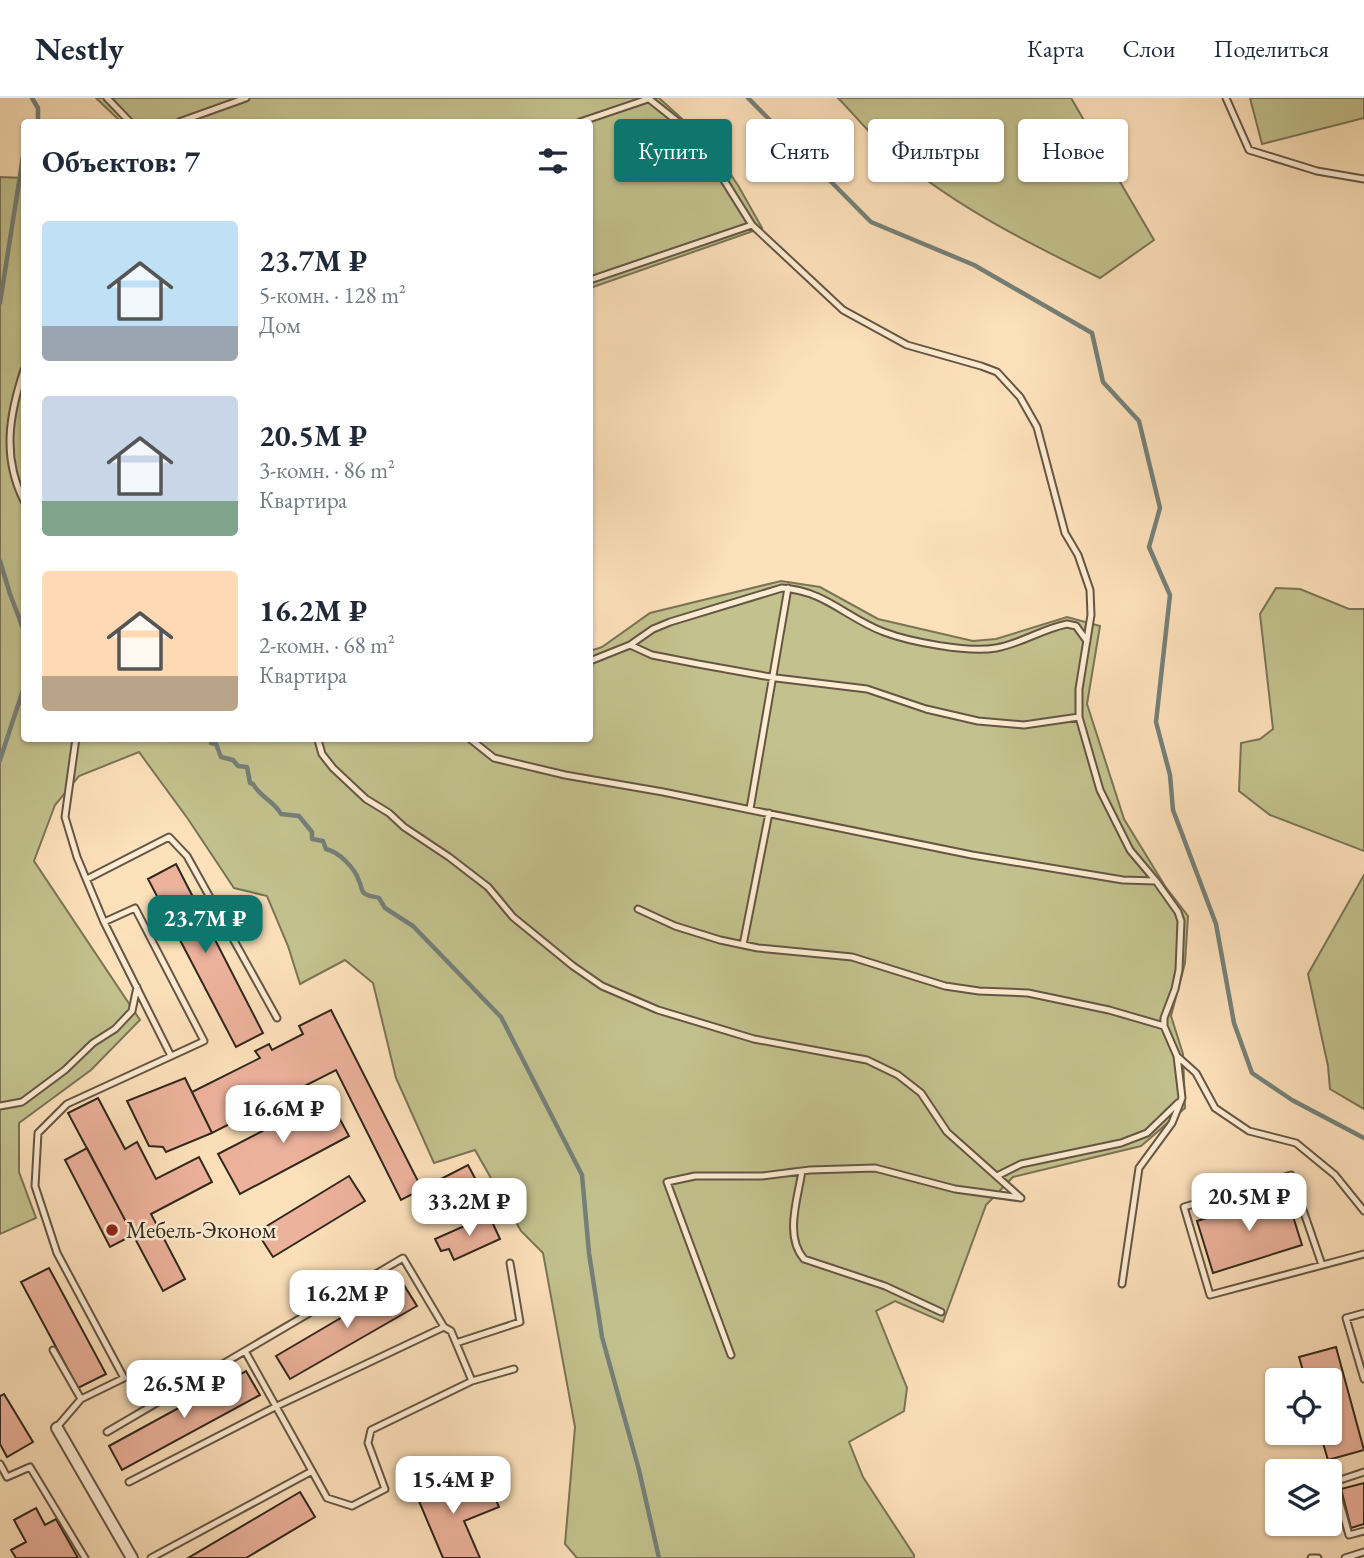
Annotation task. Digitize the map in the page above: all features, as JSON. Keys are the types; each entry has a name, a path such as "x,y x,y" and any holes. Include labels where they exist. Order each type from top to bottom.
{"street":[{"path":"57,1428 132,1558"}],"lane":[{"path":"107,98 127,119"},
{"path":"187,119 246,98"},
{"path":"588,119 648,98 696,137 752,225 843,310 907,345 998,372 1020,397 1037,427 1065,533 1079,555 1090,590 1091,615 1079,688 1079,717 1100,790 1130,850 1156,881 1178,912 1181,921 1179,970 1164,1026 1177,1056 1182,1098 1172,1123 1139,1168 1122,1284"},
{"path":"1226,98 1249,150 1317,171 1364,179"},
{"path":"593,279 752,225"},
{"path":"21,379 13,402 9,438 14,472 21,492"},
{"path":"593,661 629,645 653,629 670,622 768,590 788,588 818,595 886,633 934,643 977,649 997,648 1067,624 1076,626 1087,641"},
{"path":"750,809 788,588"},
{"path":"629,645 670,659 867,690 926,709 978,721 1024,725 1079,717"},
{"path":"75,742 65,817 77,857 104,922 171,1056"},
{"path":"319,742 333,768 366,799 389,813 404,827 488,887 513,917 572,966 602,986 658,1010 754,1039 867,1060 898,1075 921,1093 947,1132 1021,1198 955,1189 875,1168 802,1171 762,1176 695,1176 667,1182 732,1354"},
{"path":"474,742 494,758 565,775 750,809 972,855 1123,880 1156,881"},
{"path":"743,945 769,813"},
{"path":"87,879 169,836 187,856 277,1018"},
{"path":"57,1428 81,1399 124,1378 57,1253 35,1186 38,1133 67,1104 204,1041 135,908 104,922"},
{"path":"638,909 675,926 719,940 852,957 945,986 979,991 1028,993 1109,1010 1164,1026"},
{"path":"0,1106 22,1102 65,1069 93,1043 115,1029 132,1011 136,988"},
{"path":"1177,1056 1196,1073 1215,1108 1249,1131 1296,1143 1335,1175 1364,1211"},
{"path":"996,1176 1021,1164 1121,1143 1147,1133 1182,1098"},
{"path":"802,1171 793,1228 799,1252 804,1259 886,1286 941,1312"},
{"path":"1322,1265 1291,1175 1184,1207 1210,1295 1364,1254"},
{"path":"107,1432 403,1258 444,1327 451,1331 472,1381"},
{"path":"456,1343 520,1322 510,1263"},
{"path":"1364,1313 1346,1318 1364,1379"},
{"path":"129,1482 277,1406 444,1327"},
{"path":"52,1350 81,1399"},
{"path":"245,1351 327,1498 352,1506 386,1489 368,1443 370,1430 472,1381 514,1369"},
{"path":"0,1464 7,1477 30,1466 85,1558"},
{"path":"151,1558 312,1471"},
{"path":"1364,1472 1334,1482 1349,1535 1364,1531"},
{"path":"1345,1558 1364,1552"},
{"path":"1311,1558 1318,1558"}],"shaded area":[{"path":"96,98 659,98 682,119 614,119 614,182 732,182 732,176 762,228 593,287 593,119 118,119"},
{"path":"838,98 1071,98 1083,119 1018,119 1018,182 1120,182 1154,240 1100,278 1014,235 929,182 1004,182 1004,119 868,119 868,131"},
{"path":"1250,98 1364,98 1364,118 1262,144"},
{"path":"0,177 21,178 21,742 593,742 593,650 602,647 650,613 781,581 820,587 878,619 973,641 996,639 1067,617 1100,626 1087,704 1124,819 1165,886 1188,916 1185,963 1171,1016 1183,1054 1185,1108 1141,1146 1013,1177 986,1205 943,1322 895,1301 876,1311 907,1388 904,1411 849,1442 863,1477 914,1558 577,1558 565,1544 575,1427 543,1253 521,1231 475,1150 434,1163 396,1078 373,983 345,960 300,984 288,946 267,896 234,888 139,752 79,776 55,805 34,861 140,1020 91,1070 19,1123 19,1172 36,1218 0,1234"},
{"path":"1276,588 1300,589 1349,609 1364,609 1364,851 1270,815 1239,791 1241,743 1260,739 1273,729 1260,614"},
{"path":"1364,875 1364,1109 1330,1089 1328,1066 1308,974"}],"building":[{"path":"176,864 263,1033 236,1047 148,879"},
{"path":"331,1010 422,1189 401,1200 336,1070 212,1133 192,1092 260,1058 255,1051 269,1044 272,1050 303,1034 299,1026"},
{"path":"185,1078 212,1133 166,1152 163,1147 149,1146 127,1101"},
{"path":"328,1097 349,1136 240,1194 218,1154"},
{"path":"98,1098 125,1149 137,1142 156,1179 199,1157 212,1182 151,1214 185,1279 163,1291 68,1113"},
{"path":"87,1148 133,1235 110,1247 65,1160"},
{"path":"468,1165 486,1199 453,1217 435,1182"},
{"path":"349,1176 365,1201 273,1257 257,1232"},
{"path":"1286,1194 1302,1245 1213,1273 1197,1221"},
{"path":"489,1215 500,1239 454,1260 449,1249 441,1251 435,1239"},
{"path":"49,1268 106,1374 78,1388 21,1282"},
{"path":"402,1282 417,1306 290,1379 276,1356"},
{"path":"1336,1347 1342,1368 1302,1368 1299,1357"},
{"path":"1342,1369 1364,1450 1328,1459 1324,1445 1342,1445"},
{"path":"246,1371 260,1395 122,1470 109,1446"},
{"path":"4,1394 33,1442 7,1457 0,1444 0,1396"},
{"path":"443,1474 455,1501 490,1486 499,1507 464,1521 480,1558 443,1558 413,1487"},
{"path":"1364,1483 1364,1524 1351,1528 1342,1489"},
{"path":"300,1492 315,1517 246,1558 188,1558"},
{"path":"36,1508 45,1525 56,1519 78,1558 16,1558 11,1550 26,1542 14,1520"}],"waterway":[{"path":"32,98 38,108 38,119"},
{"path":"748,98 871,222 974,265 1092,333 1103,382 1139,421 1160,508 1149,547 1170,595 1156,722 1170,775 1173,810 1216,924 1234,1023 1252,1073 1292,1100 1364,1138"},
{"path":"0,303 21,169"},
{"path":"0,561 21,623"},
{"path":"0,760 21,696"},
{"path":"211,742 216,744 221,757 233,760 238,766 247,767 250,783 281,814 299,816 312,832 312,839 323,841 326,849 336,853 350,866 363,892 379,898 385,908 413,926 501,1017 582,1175 589,1253 602,1337 639,1470 659,1558"}],"place":[{"name":"Мебель-Эконом","path":"112,1230"}]}
